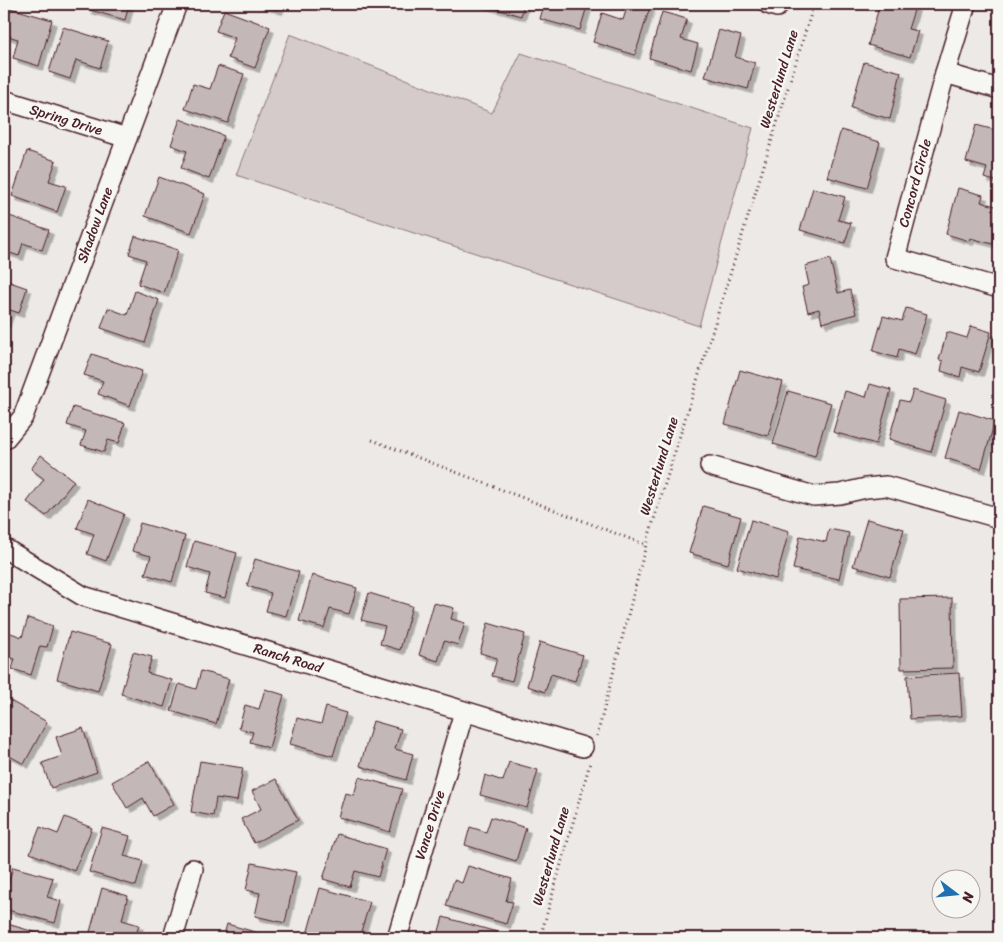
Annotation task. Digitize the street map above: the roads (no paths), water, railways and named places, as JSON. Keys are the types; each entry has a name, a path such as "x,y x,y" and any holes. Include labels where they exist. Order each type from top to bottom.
{"street":[{"name":"Shadow Lane","path":"4,440 23,417 177,4"},
{"name":"Concord Circle","path":"966,4 945,72 895,258 999,288"},
{"path":"945,72 999,89"},
{"name":"Spring Drive","path":"4,100 127,138"},
{"path":"710,466 814,496 840,494 886,486 999,518"},
{"name":"Ranch Road","path":"4,548 83,596 464,712 590,747"},
{"name":"Vance Drive","path":"396,938 464,712"},
{"path":"173,938 193,869"}]}
